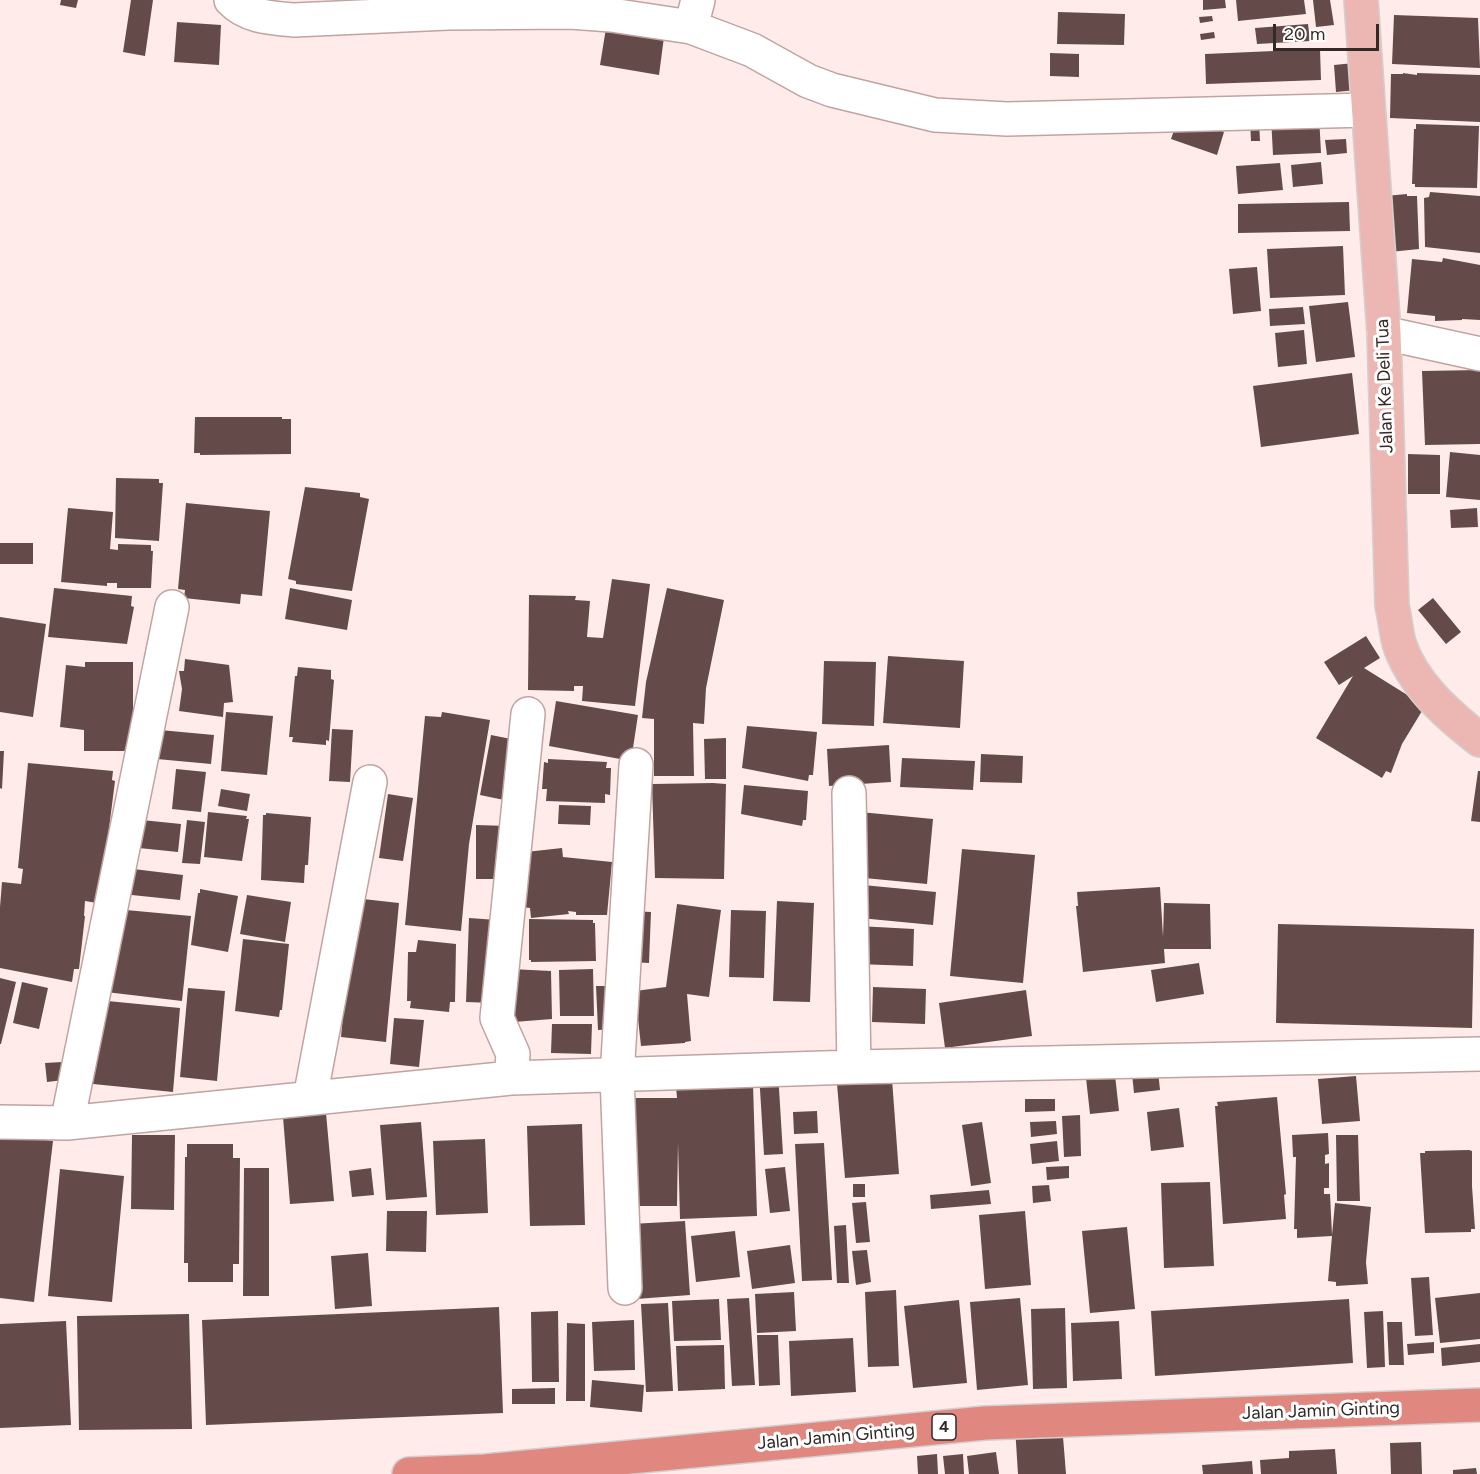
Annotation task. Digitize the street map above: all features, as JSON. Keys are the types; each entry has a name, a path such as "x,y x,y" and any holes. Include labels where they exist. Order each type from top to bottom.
{"highway":[{"name":"Jalan Jamin Ginting","path":"409,1474 497,1470 986,1423 1480,1406"}],"main road":[{"name":"Jalan Ke Deli Tua","path":"1361,0 1384,333 1392,606 1400,645 1414,672 1433,699 1480,740"}],"street":[{"path":"231,0 250,14 294,20 448,13 695,14 752,50 808,81 832,90 935,114 1007,120 1368,111"},
{"path":"1384,333 1480,354"},
{"path":"67,1123 172,607"},
{"path":"511,1078 513,1054 497,1018 528,714"},
{"path":"625,1288 617,1076 636,765"},
{"path":"310,1098 370,782"},
{"path":"849,793 854,1067"},
{"path":"0,1122 67,1123 511,1078 854,1067 1480,1054"}],"building":[{"path":"61,0 78,0 76,8 60,5"},
{"path":"131,0 153,0 145,56 123,52"},
{"path":"1203,0 1225,0 1226,8 1203,10"},
{"path":"1236,0 1304,0 1306,14 1238,21"},
{"path":"1313,0 1330,0 1334,25 1316,27"},
{"path":"1058,12 1125,14 1124,45 1057,44"},
{"path":"1394,15 1478,18 1480,68 1392,64"},
{"path":"1212,16 1213,21 1200,23 1199,17"},
{"path":"177,22 221,25 219,65 174,62"},
{"path":"1308,24 1310,41 1257,44 1255,28"},
{"path":"606,28 664,37 659,75 600,65"},
{"path":"1214,32 1215,38 1201,40 1200,34"},
{"path":"1320,49 1321,80 1206,84 1205,54"},
{"path":"1050,53 1079,54 1079,77 1050,76"},
{"path":"1354,63 1356,90 1336,92 1334,65"},
{"path":"1391,74 1480,75 1480,122 1390,118"},
{"path":"1319,115 1321,153 1273,155 1271,117"},
{"path":"1179,116 1224,132 1217,155 1171,139"},
{"path":"1259,120 1260,141 1251,141 1250,121"},
{"path":"1416,124 1479,126 1477,188 1415,187 1415,184 1412,184"},
{"path":"1346,139 1347,153 1327,155 1325,140"},
{"path":"1321,162 1323,184 1293,187 1291,165"},
{"path":"1280,163 1283,190 1238,194 1236,166"},
{"path":"1430,192 1480,196 1480,253 1425,247 1424,198 1429,197"},
{"path":"1407,194 1407,196 1417,196 1419,249 1390,252 1385,196"},
{"path":"1349,202 1350,231 1238,233 1238,204"},
{"path":"1343,246 1345,295 1270,298 1267,249"},
{"path":"1443,258 1480,265 1480,320 1435,321 1435,316 1407,313 1412,259 1442,262"},
{"path":"1257,267 1261,311 1233,314 1229,269"},
{"path":"1348,302 1355,357 1316,362 1309,306"},
{"path":"1303,307 1305,324 1270,326 1269,309"},
{"path":"1304,330 1307,364 1278,367 1275,333"},
{"path":"1480,370 1480,444 1425,445 1422,371"},
{"path":"1352,373 1359,434 1261,447 1253,386"},
{"path":"195,417 282,417 282,419 291,419 291,454 200,455 200,453 194,453"},
{"path":"1450,452 1480,455 1480,500 1446,497"},
{"path":"1408,454 1440,455 1440,494 1408,494"},
{"path":"116,478 159,479 159,483 163,483 159,541 115,538"},
{"path":"305,487 360,493 360,497 369,499 352,591 296,584 296,581 288,579"},
{"path":"186,503 270,511 262,596 241,594 240,604 184,598 185,590 178,589"},
{"path":"68,508 113,512 110,549 118,550 118,544 151,545 151,551 153,551 151,588 117,588 117,583 107,583 107,586 61,582"},
{"path":"1477,508 1478,527 1451,528 1450,510"},
{"path":"0,543 33,543 33,564 0,564"},
{"path":"612,579 650,584 635,706 582,701 583,686 574,686 574,691 528,690 529,595 576,596 575,600 590,601 587,637 603,638"},
{"path":"54,588 132,596 131,606 134,607 127,644 48,637"},
{"path":"290,588 352,600 347,630 285,619"},
{"path":"667,588 724,600 706,688 704,724 693,723 694,776 654,776 654,719 642,718 646,682"},
{"path":"1433,598 1461,632 1446,644 1418,610"},
{"path":"0,617 46,624 33,717 0,712"},
{"path":"1366,636 1380,658 1364,668 1425,706 1402,744 1391,773 1386,771 1382,778 1316,738 1353,676 1339,685 1324,662"},
{"path":"888,656 964,661 960,728 883,723"},
{"path":"185,659 229,665 233,702 224,703 223,717 179,711 182,689 179,671 184,671"},
{"path":"824,661 876,662 874,726 822,724"},
{"path":"85,662 133,662 133,751 84,751 84,730 60,727 66,665 85,667"},
{"path":"298,667 331,670 331,679 334,680 329,741 326,740 326,745 292,742 293,737 289,737 295,676 297,676"},
{"path":"556,701 638,715 631,761 549,746"},
{"path":"226,712 273,716 267,775 221,771"},
{"path":"442,712 490,720 469,844 461,931 405,925 425,716 441,717"},
{"path":"747,726 817,732 813,775 809,775 808,781 742,768"},
{"path":"149,729 214,735 211,764 146,758"},
{"path":"332,729 353,730 350,782 329,781"},
{"path":"491,735 521,741 509,801 480,795"},
{"path":"726,738 726,779 705,779 704,739"},
{"path":"889,745 891,782 829,786 827,749"},
{"path":"0,751 4,751 2,789 0,788"},
{"path":"981,754 1023,756 1022,783 980,782"},
{"path":"902,758 975,761 973,790 900,787"},
{"path":"548,759 607,762 606,768 611,768 610,795 605,794 605,803 546,801 547,789 542,789 544,762 548,763"},
{"path":"28,763 113,771 112,780 115,781 103,876 97,903 85,901 79,969 74,969 72,982 0,968 2,882 21,884 23,869 18,868"},
{"path":"176,769 206,772 201,812 172,809"},
{"path":"1478,771 1480,771 1480,822 1471,821"},
{"path":"652,784 726,784 724,879 655,878"},
{"path":"744,785 808,791 806,820 803,820 802,826 741,814"},
{"path":"221,789 250,794 247,811 218,806"},
{"path":"388,794 413,798 403,861 379,858"},
{"path":"559,805 591,806 590,825 558,824"},
{"path":"208,812 247,816 246,819 249,819 242,861 204,857"},
{"path":"860,812 933,819 927,884 854,877"},
{"path":"266,813 311,817 308,865 305,865 304,883 261,880 263,815"},
{"path":"132,819 181,824 178,852 129,847"},
{"path":"187,820 205,822 200,864 182,863"},
{"path":"476,825 508,826 508,879 476,879"},
{"path":"562,848 563,857 612,862 607,915 576,915 576,912 568,911 569,914 531,918 530,908 522,907 526,852"},
{"path":"962,849 1035,855 1023,983 950,976"},
{"path":"125,868 183,875 180,900 122,894"},
{"path":"863,885 936,892 933,925 860,918"},
{"path":"1160,887 1163,937 1164,903 1210,904 1211,949 1164,949 1165,963 1083,972 1076,906 1078,906 1077,892"},
{"path":"200,889 238,896 228,952 191,945"},
{"path":"247,895 291,902 285,942 240,934"},
{"path":"354,898 399,903 386,1042 341,1037"},
{"path":"777,901 814,903 810,1002 773,1001"},
{"path":"677,904 721,910 709,997 687,994 691,1041 641,1046 635,991 666,987"},
{"path":"115,909 191,916 182,1001 106,992"},
{"path":"731,910 766,911 764,978 729,977"},
{"path":"633,911 651,912 649,963 631,962"},
{"path":"469,918 497,920 493,1003 466,1002"},
{"path":"529,919 593,920 596,961 531,962 529,960"},
{"path":"1278,924 1474,929 1472,1028 1276,1023"},
{"path":"858,926 914,929 913,966 857,964"},
{"path":"243,939 289,944 282,1010 280,1010 279,1017 235,1011"},
{"path":"418,940 456,944 455,1002 450,1002 449,1012 410,1008 411,1001 407,1001 408,952 416,952"},
{"path":"1199,963 1204,994 1156,1002 1151,970"},
{"path":"511,969 551,971 552,1019 514,1022"},
{"path":"593,969 594,1016 560,1016 559,970"},
{"path":"0,978 16,982 1,1044 0,1044"},
{"path":"22,982 48,988 39,1029 13,1023"},
{"path":"596,986 613,986 615,1029 598,1030"},
{"path":"873,987 926,989 925,1024 872,1022"},
{"path":"188,988 225,991 217,1081 180,1077"},
{"path":"1026,990 1032,1036 945,1048 939,1003"},
{"path":"97,1000 180,1008 173,1092 83,1083"},
{"path":"394,1018 424,1020 419,1067 390,1064"},
{"path":"552,1024 592,1024 591,1054 551,1053"},
{"path":"1157,1061 1160,1090 1134,1093 1131,1064"},
{"path":"62,1062 64,1080 47,1082 45,1063"},
{"path":"1114,1066 1119,1111 1090,1114 1085,1069"},
{"path":"778,1072 783,1154 764,1155 759,1073"},
{"path":"1356,1076 1360,1121 1322,1124 1318,1079"},
{"path":"892,1079 899,1174 845,1178 837,1084"},
{"path":"753,1084 757,1216 680,1219 678,1143 677,1206 628,1206 627,1098 677,1098 676,1086"},
{"path":"1277,1097 1286,1194 1284,1195 1286,1219 1223,1224 1215,1106 1218,1106 1217,1102"},
{"path":"1025,1099 1055,1099 1055,1111 1025,1112"},
{"path":"1179,1108 1184,1147 1151,1151 1147,1112"},
{"path":"817,1111 818,1133 794,1134 793,1112"},
{"path":"326,1113 334,1201 290,1204 283,1117"},
{"path":"1080,1115 1081,1156 1064,1157 1062,1116"},
{"path":"1056,1121 1057,1134 1031,1137 1030,1122"},
{"path":"421,1122 427,1197 386,1200 380,1125"},
{"path":"982,1122 991,1183 971,1186 962,1125"},
{"path":"582,1124 585,1225 530,1226 527,1126"},
{"path":"1328,1133 1329,1154 1325,1155 1325,1164 1329,1163 1329,1188 1324,1188 1324,1194 1330,1194 1332,1235 1335,1203 1371,1207 1366,1262 1368,1284 1336,1286 1336,1282 1328,1281 1332,1236 1297,1238 1297,1229 1294,1229 1296,1157 1293,1157 1292,1135"},
{"path":"0,1134 53,1141 34,1302 0,1298"},
{"path":"132,1135 175,1135 174,1210 131,1209"},
{"path":"1336,1135 1358,1135 1360,1201 1337,1201"},
{"path":"485,1139 488,1213 436,1215 433,1141"},
{"path":"1057,1141 1059,1161 1032,1164 1030,1144"},
{"path":"824,1143 832,1280 802,1281 795,1144"},
{"path":"187,1144 233,1144 233,1158 240,1158 239,1264 233,1264 233,1282 188,1282 188,1263 184,1263"},
{"path":"1472,1151 1475,1229 1471,1229 1471,1232 1425,1233 1420,1153"},
{"path":"1069,1166 1069,1178 1047,1180 1046,1167"},
{"path":"785,1167 790,1211 770,1213 765,1169"},
{"path":"244,1168 269,1168 269,1296 243,1296"},
{"path":"371,1168 374,1195 352,1197 349,1171"},
{"path":"60,1169 124,1176 112,1302 48,1296"},
{"path":"1210,1182 1214,1266 1164,1268 1161,1183"},
{"path":"853,1184 865,1184 865,1197 853,1197"},
{"path":"1049,1185 1051,1201 1033,1203 1032,1186"},
{"path":"989,1190 991,1204 931,1209 930,1195"},
{"path":"866,1202 870,1242 856,1243 852,1203"},
{"path":"387,1211 427,1211 426,1252 386,1251"},
{"path":"1025,1211 1031,1285 985,1289 979,1215"},
{"path":"685,1221 690,1295 636,1299 631,1224"},
{"path":"846,1225 849,1283 837,1283 834,1226"},
{"path":"1127,1227 1135,1309 1090,1313 1082,1231"},
{"path":"735,1231 740,1277 696,1282 691,1236"},
{"path":"790,1245 795,1283 752,1289 747,1251"},
{"path":"867,1250 871,1282 856,1285 852,1251"},
{"path":"368,1253 372,1306 335,1309 331,1256"},
{"path":"1429,1277 1433,1335 1415,1336 1411,1278"},
{"path":"896,1290 899,1366 868,1367 865,1292"},
{"path":"794,1292 796,1331 757,1333 755,1294"},
{"path":"1480,1293 1480,1339 1440,1343 1435,1298"},
{"path":"749,1298 755,1385 732,1386 727,1299"},
{"path":"1020,1298 1028,1385 977,1390 970,1302"},
{"path":"719,1299 721,1340 674,1341 672,1301"},
{"path":"1349,1299 1353,1363 1155,1376 1151,1311"},
{"path":"959,1300 967,1383 913,1388 904,1306"},
{"path":"668,1303 673,1391 646,1392 641,1304"},
{"path":"499,1307 503,1413 206,1425 202,1320"},
{"path":"1065,1308 1067,1388 1033,1389 1031,1309"},
{"path":"558,1311 559,1382 532,1382 531,1312"},
{"path":"1383,1311 1385,1367 1367,1368 1364,1312"},
{"path":"189,1314 192,1429 79,1430 77,1316"},
{"path":"634,1320 635,1370 594,1371 592,1322"},
{"path":"66,1321 71,1425 0,1428 0,1324"},
{"path":"1119,1321 1122,1379 1073,1381 1071,1323"},
{"path":"1387,1322 1402,1322 1404,1365 1389,1365"},
{"path":"567,1323 585,1324 585,1401 566,1401"},
{"path":"757,1335 778,1335 780,1385 759,1386"},
{"path":"853,1338 856,1392 791,1396 789,1341"},
{"path":"1434,1342 1434,1353 1408,1355 1407,1344"},
{"path":"1480,1344 1480,1362 1442,1366 1441,1348"},
{"path":"724,1345 725,1389 678,1391 676,1346"},
{"path":"592,1380 644,1385 642,1412 590,1407"},
{"path":"555,1388 555,1404 512,1404 512,1389"},
{"path":"1062,1424 1066,1474 1018,1474 1015,1427"},
{"path":"1421,1442 1422,1474 1391,1474 1390,1443"},
{"path":"1335,1449 1337,1474 1261,1474 1260,1460 1289,1458 1289,1451"},
{"path":"996,1452 999,1474 969,1474 967,1456"},
{"path":"937,1454 938,1474 918,1474 917,1456"},
{"path":"963,1454 964,1474 945,1474 943,1456"},
{"path":"1252,1461 1253,1474 1203,1474 1202,1465"},
{"path":"1476,1468 1477,1474 1453,1474 1453,1470"}]}
